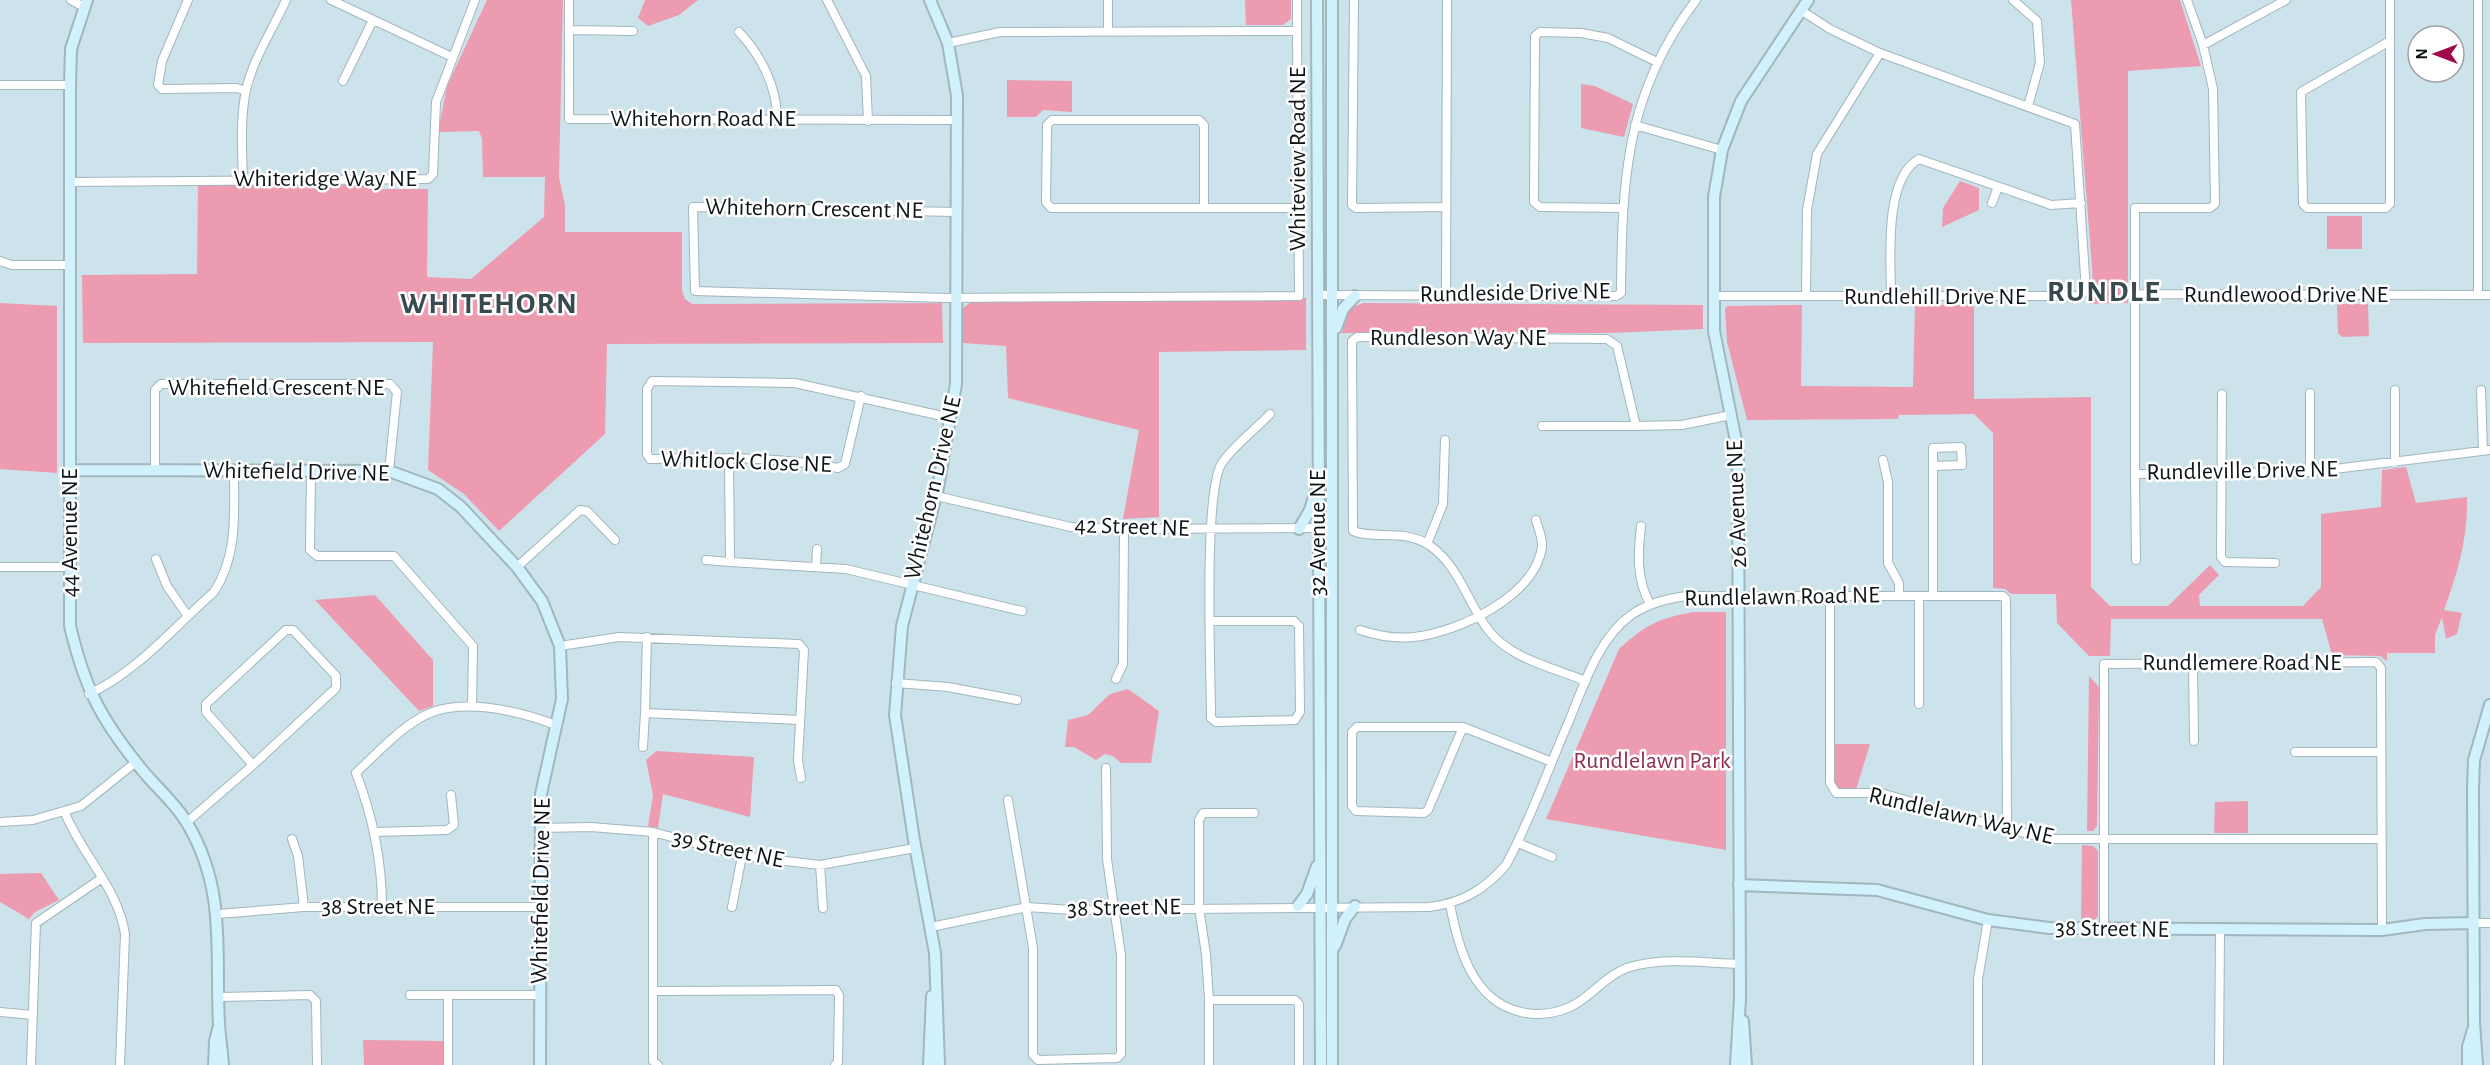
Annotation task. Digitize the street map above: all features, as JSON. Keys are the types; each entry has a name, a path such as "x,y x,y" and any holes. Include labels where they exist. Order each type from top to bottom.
{"street":[{"path":"71,0 85,3"},
{"path":"188,0 162,61 158,85 162,89 237,88 246,91"},
{"path":"243,180 242,134 246,91 252,72 286,0"},
{"path":"332,0 452,57"},
{"name":"Whiteridge Way NE","path":"70,182 428,179 433,174 436,102 452,57 471,16 475,0"},
{"name":"Whitehorn Road NE","path":"569,0 569,119 957,120"},
{"path":"827,0 866,76 868,121"},
{"name":"Whitehorn Drive NE","path":"930,0 948,43 957,96 956,384 936,496 911,585 899,645 895,715 915,848 931,927 939,1065"},
{"path":"1108,0 1108,32"},
{"path":"1297,0 1297,32"},
{"name":"32 Avenue NE","path":"1317,0 1321,1065"},
{"name":"32 Avenue NE","path":"1332,0 1330,528 1332,1065"},
{"path":"1354,0 1352,205 1356,208 1446,207"},
{"path":"1446,296 1447,0"},
{"name":"Rundleside Drive NE","path":"1317,295 1616,296 1621,293 1623,180 1635,125 1657,62 1696,0"},
{"name":"26 Avenue NE","path":"1736,1065 1740,999 1738,451 1716,342 1713,297 1714,197 1722,150 1741,101 1808,0"},
{"path":"2013,0 2037,21 2040,63 2028,106"},
{"path":"2135,294 2135,208 2210,208 2215,204 2215,106 2203,45 2187,0"},
{"path":"2203,45 2286,0"},
{"path":"2390,0 2390,41 2390,204 2386,208 2307,208 2303,204 2301,92 2390,41"},
{"path":"2478,0 2478,295"},
{"name":"44 Avenue NE","path":"85,3 71,49 70,85 70,626 89,693 101,714 136,762 187,822 210,874 218,914 219,1026 223,1065"},
{"name":"Rundlehill Drive NE","path":"1713,297 2079,296 2086,291 2075,124 1880,53 1830,29 1802,11"},
{"path":"343,81 373,20"},
{"path":"569,30 633,31"},
{"path":"739,32 755,48 768,76 777,109 777,119"},
{"name":"Whiteview Road NE","path":"948,43 1000,32 1297,32 1299,296 958,297"},
{"path":"1622,208 1540,207 1534,202 1535,36 1540,32 1581,33 1608,38 1657,62"},
{"path":"1806,296 1807,210 1817,154 1880,53"},
{"path":"0,85 70,85"},
{"path":"1204,207 1204,125 1199,120 1052,120 1047,125 1046,202 1051,208 1298,208"},
{"path":"1635,125 1722,150"},
{"path":"1891,297 1892,212 1897,191 1913,162 1919,159 1926,160 2051,205 2080,202"},
{"path":"1992,203 1998,187"},
{"name":"Whitehorn Crescent NE","path":"957,212 693,207 696,291 958,297"},
{"path":"0,261 12,265 70,265"},
{"name":"Rundlewood Drive NE","path":"2135,294 2490,295"},
{"name":"Rundleville Drive NE","path":"2135,294 2135,474 2222,475 2310,472 2486,451"},
{"path":"1332,346 1340,314 1355,296"},
{"name":"Rundleson Way NE","path":"1586,681 1517,653 1500,643 1488,630 1446,559 1427,544 1389,533 1356,533 1352,528 1352,341 1356,337 1607,339 1617,346 1636,426"},
{"name":"Whitlock Close NE","path":"861,396 845,464 838,468 795,460 650,459 647,454 648,389 652,381 795,383 861,396 951,418"},
{"name":"Whitefield Crescent NE","path":"155,470 155,390 161,384 390,384 397,392 389,471"},
{"path":"2395,390 2395,463"},
{"path":"2481,390 2486,451"},
{"path":"2310,393 2310,472"},
{"path":"2222,394 2221,557 2225,562 2275,563"},
{"path":"1211,621 1294,621 1299,627 1300,712 1295,720 1216,722 1211,718 1211,621 1212,491 1221,464 1270,414"},
{"path":"1542,426 1672,426 1731,415"},
{"path":"1427,544 1443,504 1445,440"},
{"path":"729,458 730,562"},
{"path":"1883,460 1888,482 1888,563 1899,584 1899,597"},
{"path":"1933,466 1933,597"},
{"name":"Whitefield Drive NE","path":"70,470 389,471 438,489 461,507 517,567 542,601 560,646 562,699 541,794 540,1064"},
{"path":"311,470 310,550 317,555 394,556 473,646 472,707"},
{"path":"89,693 110,683 132,667 214,592 230,561 233,540 234,471"},
{"path":"2135,474 2136,560"},
{"path":"1299,529 1310,510 1318,482"},
{"name":"42 Street NE","path":"936,496 1071,527 1124,530 1330,528"},
{"path":"517,567 580,510 587,511 615,540"},
{"path":"1360,630 1379,637 1414,637 1446,631 1479,615 1510,595 1536,567 1542,544 1536,520"},
{"path":"1641,526 1637,560 1642,587 1650,604"},
{"path":"1116,679 1123,664 1124,530"},
{"path":"816,567 817,549"},
{"path":"156,559 167,586 187,615"},
{"path":"706,560 846,568 1022,611"},
{"path":"0,567 69,567"},
{"name":"Rundlelawn Road NE","path":"1320,906 1429,907 1465,899 1489,885 1506,865 1518,843 1586,681 1601,650 1614,631 1630,616 1650,604 1687,596 2003,596 2006,599 2007,830"},
{"name":"Rundlelawn Way NE","path":"1830,596 1830,783 1836,793 1881,793 2007,830 2051,839 2104,840"},
{"path":"1919,597 1919,704"},
{"path":"187,822 254,765 336,688 336,676 293,630 286,630 206,704 206,712 254,765"},
{"path":"560,646 618,637 799,644 804,650 800,720 801,778"},
{"path":"643,747 647,638"},
{"name":"Rundlemere Road NE","path":"2104,929 2104,663 2376,662 2381,668 2382,930"},
{"path":"2193,663 2194,741"},
{"path":"896,684 948,687 1017,700"},
{"path":"2477,1065 2474,1026 2474,760 2490,705"},
{"path":"382,907 382,876 375,832 356,773 405,728 422,717 441,710 472,707 510,713 556,725"},
{"path":"645,713 800,720"},
{"path":"1463,727 1428,810 1424,813 1356,811 1352,806 1352,732 1357,727 1463,727 1552,762"},
{"path":"2295,752 2381,752"},
{"path":"0,822 33,820 65,813 81,806 136,762"},
{"path":"1008,800 1033,948 1033,1055 1038,1060 1117,1058 1121,1054 1121,955 1116,908 1107,859 1106,768"},
{"path":"375,832 447,830 454,825 451,795"},
{"path":"65,813 72,829 122,913 125,934 120,1065"},
{"path":"1209,1065 1206,954 1198,908 1199,820 1203,813 1254,813"},
{"name":"39 Street NE","path":"541,828 591,827 653,832 742,856 820,865 915,848"},
{"path":"653,832 653,1061 658,1065"},
{"path":"292,839 298,856 304,907"},
{"path":"2104,840 2381,839"},
{"path":"1518,843 1552,857"},
{"path":"732,907 742,856"},
{"path":"1298,906 1307,894 1320,858"},
{"path":"820,865 823,908"},
{"path":"31,1065 36,923 102,878"},
{"name":"38 Street NE","path":"1739,885 1877,890 1988,920 2049,928 2382,930 2441,923 2490,923"},
{"path":"1449,904 1460,949 1478,984 1497,1002 1512,1010 1543,1014 1569,1008 1608,978 1651,962 1740,964"},
{"name":"38 Street NE","path":"931,927 1027,907 1072,910 1320,906"},
{"path":"1332,955 1345,919 1355,906"},
{"name":"38 Street NE","path":"218,914 304,907 539,907"},
{"path":"1978,1065 1978,980 1988,920"},
{"path":"2219,1065 2220,930"},
{"name":"Whitehorn Drive NE","path":"929,1065 935,975"},
{"path":"653,991 836,990 839,995 838,1062 835,1065"},
{"path":"219,997 310,995 316,1001 317,1065"},
{"path":"410,995 540,995"},
{"path":"448,996 448,1065"},
{"name":"26 Avenue NE","path":"1740,999 1746,1065"},
{"path":"1209,1000 1295,1000 1299,1004 1299,1065"},
{"path":"0,1012 33,1015"},
{"name":"44 Avenue NE","path":"214,1065 214,1041 219,1026"},
{"path":"2468,1065 2468,1047 2474,1026"}],"green space":[{"path":"487,0 563,0 559,177 565,205 565,232 682,232 682,291 685,299 692,304 942,303 943,343 607,344 605,434 499,531 464,494 428,470 433,342 83,343 82,275 197,274 198,185 364,185 370,189 428,189 427,277 471,279 544,217 545,177 483,177 482,139 479,131 438,132 447,86"},
{"path":"645,0 698,0 679,15 648,26 638,18"},
{"path":"1245,0 1291,0 1291,19 1283,25 1246,25"},
{"path":"2071,0 2180,0 2201,66 2128,71 2128,303 2089,304 2093,296 2092,267"},
{"path":"1007,80 1072,81 1072,112 1043,110 1036,117 1007,117"},
{"path":"1581,84 1595,86 1633,104 1624,137 1581,128"},
{"path":"1960,181 1979,188 1979,210 1942,227 1943,208"},
{"path":"2327,216 2362,216 2362,249 2327,249"},
{"path":"1298,298 1306,298 1306,350 1159,352 1159,517 1123,519 1139,430 1008,398 1006,346 963,343 962,309 972,301 1294,301"},
{"path":"0,303 57,306 57,473 0,469"},
{"path":"1363,303 1703,305 1703,329 1612,333 1342,333 1348,309"},
{"path":"2337,304 2368,304 2369,336 2342,337 2338,333"},
{"path":"1802,305 1801,386 1913,387 1915,305 1974,305 1974,399 2091,397 2091,587 2110,606 2168,606 2210,565 2219,575 2199,595 2200,606 2303,606 2321,587 2321,514 2381,507 2382,470 2406,467 2416,503 2467,497 2466,527 2461,555 2444,610 2462,613 2457,634 2446,639 2442,617 2435,635 2435,653 2387,653 2387,661 2380,656 2332,655 2322,619 2111,619 2110,656 2089,656 2057,623 2056,594 2011,594 2005,589 1993,588 1993,433 1974,414 1899,415 1898,419 1747,420 1727,342 1725,309 1727,306"},
{"path":"375,595 433,660 433,706 419,711 315,600"},
{"name":"Rundlelawn Park","path":"1694,612 1726,612 1726,850 1546,819 1619,649 1653,624"},
{"path":"2089,676 2099,687 2097,826 2093,831 2087,831"},
{"path":"1128,689 1159,711 1151,763 1121,763 1113,756 1105,754 1096,760 1074,747 1065,747 1068,720 1088,715 1110,694"},
{"path":"1830,744 1870,744 1855,793 1836,793 1830,783"},
{"path":"656,751 754,757 750,817 663,794 658,828 648,826 653,795 646,760"},
{"path":"2248,801 2248,833 2214,833 2215,802"},
{"path":"2082,845 2093,846 2098,851 2098,916 2093,921 2081,922"},
{"path":"41,873 59,900 35,912 29,919 0,902 0,874"},
{"path":"363,1040 443,1041 443,1065 364,1065"}],"district":[{"name":"RUNDLE","path":"2104,292"},
{"name":"WHITEHORN","path":"489,304"}]}
